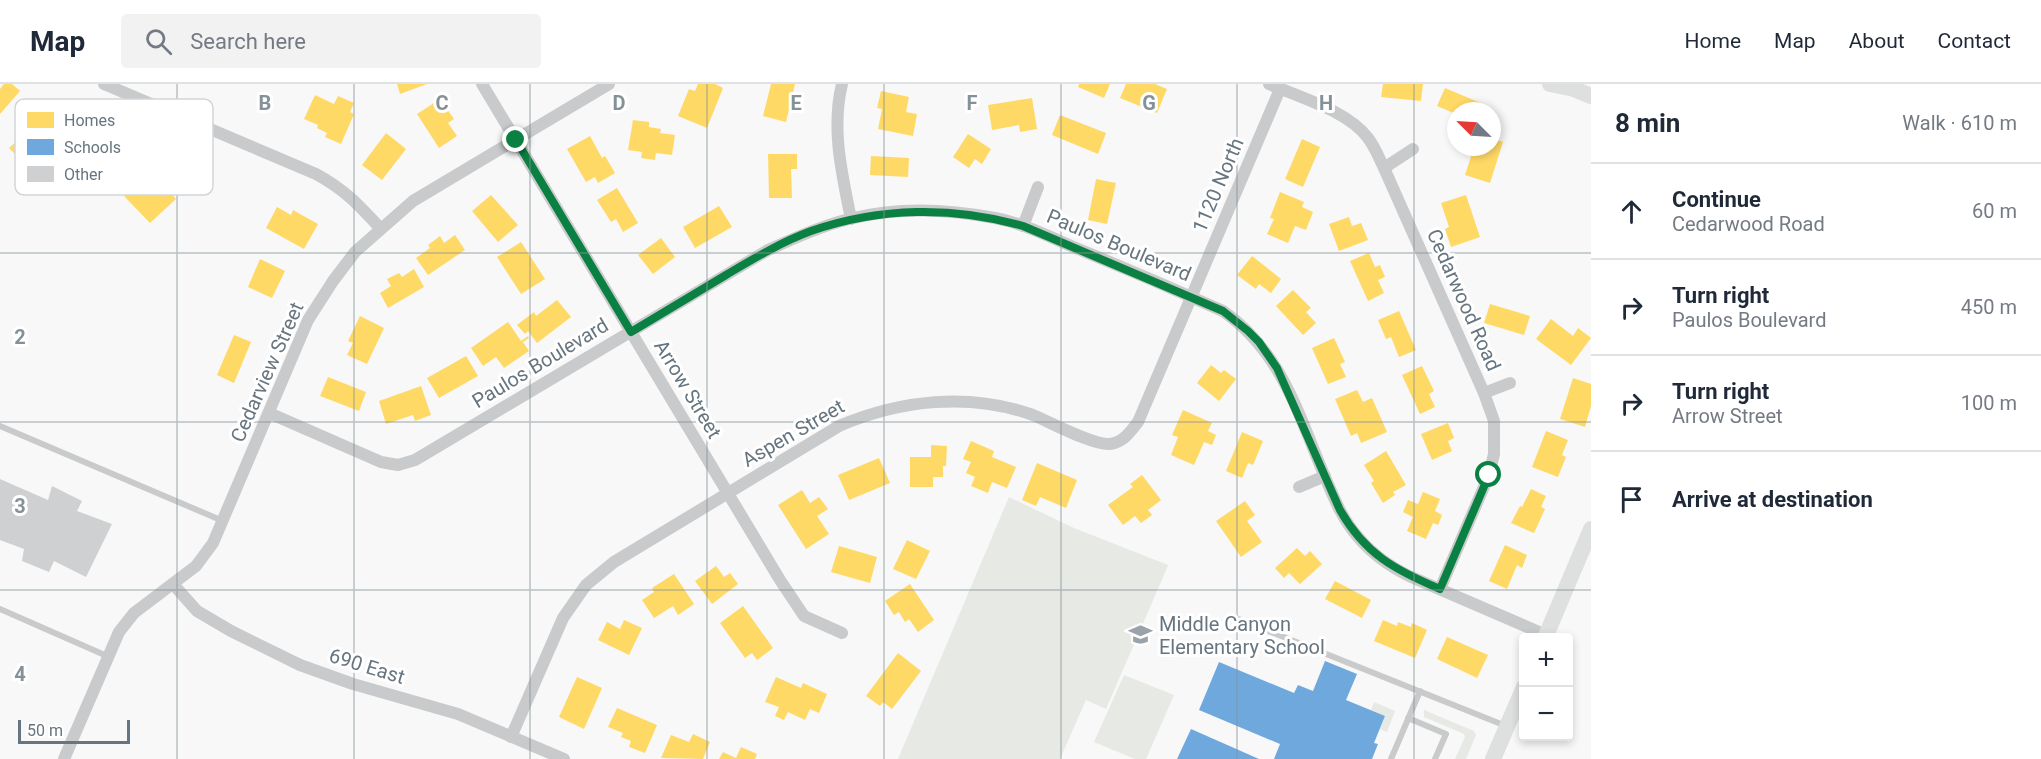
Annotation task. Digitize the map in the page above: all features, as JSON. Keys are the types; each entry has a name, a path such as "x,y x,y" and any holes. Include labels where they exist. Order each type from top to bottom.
{"street":[{"path":"104,84 139,99"},
{"name":"Arrow Street","path":"482,84 780,580 804,616 842,633"},
{"name":"Cedarview Street","path":"64,759 119,632 134,613 196,566 213,543 308,320 355,252 412,201 609,84"},
{"path":"842,84 838,105 837,140 850,219"},
{"path":"1550,84 1574,89 1591,96"},
{"name":"Cedarwood Road","path":"1274,86 1348,121 1368,138 1384,168 1484,393 1494,421 1494,454 1489,475 1440,589"},
{"name":"1120 North","path":"1191,297 1274,86"},
{"path":"213,130 327,179 353,198 380,228"},
{"path":"1384,168 1413,149"},
{"path":"1023,226 1038,187"},
{"name":"Paulos Boulevard","path":"269,413 381,462 398,465 415,460 768,250 809,232 850,219 898,212 948,212 996,218 1023,226 1191,297 1223,311 1236,320 1264,348 1284,383 1347,523 1367,547 1394,568 1538,633"},
{"name":"Aspen Street","path":"512,737 563,618 586,585 614,562 839,426 880,411 924,403 989,404 1032,415 1096,442 1110,444 1126,438 1138,422 1191,297"},
{"path":"1484,393 1510,383"},
{"path":"1299,487 1325,476"},
{"path":"1546,633 1591,529"},
{"name":"690 East","path":"173,584 196,611 300,665 353,684 458,714 564,759"},
{"path":"1493,759 1519,698"}],"lane":[{"path":"0,426 223,521"},
{"path":"0,609 107,656"},
{"path":"1236,618 1507,726"},
{"path":"1391,759 1420,691"},
{"path":"1408,718 1446,734 1435,759"}],"shaded area":[{"path":"1009,497 1074,528 1168,565 1167,568 1106,709 1086,700 1060,759 898,759"},
{"path":"1124,675 1174,695 1146,759 1135,759 1094,742"},
{"path":"1374,702 1395,711 1387,732 1380,729 1385,716 1371,710"},
{"path":"1424,710 1474,731 1476,735 1466,759 1455,759 1465,737 1464,734 1424,717"}],"building: Homes":[{"path":"4,84 12,84 20,91 0,114 0,89"},
{"path":"397,84 427,84 400,94"},
{"path":"698,84 715,84 723,88 707,128 678,116 689,89 695,91"},
{"path":"771,84 795,84 786,122 763,116"},
{"path":"1079,84 1110,84 1104,98 1078,87"},
{"path":"1126,84 1155,84 1167,89 1157,113 1120,98"},
{"path":"1383,84 1423,84 1421,101 1381,97"},
{"path":"1445,88 1478,102 1447,102 1447,110 1437,106"},
{"path":"881,91 909,97 906,112 917,114 913,136 878,129 882,109 877,108"},
{"path":"315,95 334,104 338,96 354,103 350,112 354,114 341,144 325,137 327,133 317,128 318,125 304,119"},
{"path":"1032,98 1037,129 1020,132 1019,125 992,130 988,105"},
{"path":"440,99 454,119 448,123 457,136 439,148 417,114"},
{"path":"1060,115 1106,133 1098,154 1052,135"},
{"path":"633,120 649,122 649,127 661,129 660,133 675,135 672,155 656,153 655,160 641,158 642,152 628,150"},
{"path":"386,133 406,149 382,180 362,165"},
{"path":"968,134 991,149 982,164 975,159 969,168 953,157"},
{"path":"590,136 602,158 605,156 615,173 598,183 595,177 586,182 567,149"},
{"path":"1302,139 1320,147 1303,187 1285,179"},
{"path":"15,143 15,154 9,148"},
{"path":"768,154 797,154 797,169 791,169 792,198 769,198"},
{"path":"871,156 909,158 908,177 870,175"},
{"path":"1471,156 1499,156 1490,183 1465,175"},
{"path":"1096,179 1116,183 1107,224 1088,220"},
{"path":"617,188 638,223 623,232 616,219 611,222 597,200"},
{"path":"1280,192 1304,202 1302,207 1313,212 1306,230 1295,226 1288,243 1267,234 1274,219 1270,218"},
{"path":"173,195 176,199 150,223 124,196"},
{"path":"491,195 518,225 498,242 472,211"},
{"path":"1466,195 1480,237 1451,247 1445,229 1449,227 1441,203"},
{"path":"719,206 732,227 695,248 683,227"},
{"path":"277,207 291,215 293,210 318,224 304,249 266,228"},
{"path":"1349,217 1352,226 1361,223 1368,240 1339,251 1329,224"},
{"path":"455,235 465,250 428,275 416,258 430,248 428,245 440,236 444,243"},
{"path":"661,238 675,257 653,274 638,255"},
{"path":"521,242 545,279 521,294 497,257"},
{"path":"1369,253 1375,267 1380,265 1385,277 1378,280 1384,293 1368,301 1350,261"},
{"path":"1252,256 1281,279 1271,293 1259,284 1256,289 1237,275"},
{"path":"260,259 285,271 272,298 248,287"},
{"path":"414,269 424,287 388,308 380,293 391,286 387,279 399,273 402,277"},
{"path":"1293,290 1311,308 1306,312 1316,323 1303,335 1276,306"},
{"path":"557,300 571,317 537,343 528,331 525,334 517,325 534,312 536,316"},
{"path":"1490,304 1530,316 1524,335 1484,323"},
{"path":"1399,311 1416,350 1399,357 1391,337 1386,339 1378,320"},
{"path":"360,316 384,328 367,364 347,355 353,343 348,341"},
{"path":"1551,319 1573,336 1578,328 1591,338 1571,365 1536,339"},
{"path":"508,322 521,341 528,336 529,338 523,342 529,351 504,368 496,357 483,366 471,348"},
{"path":"234,335 251,342 234,383 217,375"},
{"path":"1334,338 1345,362 1340,364 1346,377 1328,384 1312,348"},
{"path":"466,356 478,376 439,398 427,378"},
{"path":"1211,365 1221,373 1224,370 1236,379 1219,401 1197,383"},
{"path":"1422,366 1434,391 1429,394 1435,407 1420,414 1402,375"},
{"path":"328,377 366,392 359,411 320,396"},
{"path":"1573,378 1591,384 1591,406 1585,427 1560,419"},
{"path":"421,386 431,415 415,421 413,415 386,424 379,401"},
{"path":"1357,390 1363,402 1372,398 1387,432 1361,443 1357,433 1351,436 1335,399"},
{"path":"1183,410 1212,423 1208,431 1216,435 1212,445 1204,442 1194,465 1171,455 1178,437 1172,435"},
{"path":"1448,423 1454,438 1448,441 1452,451 1432,460 1421,434"},
{"path":"1546,431 1568,440 1562,455 1566,457 1558,477 1532,467"},
{"path":"1242,432 1263,441 1253,465 1248,463 1242,478 1226,471"},
{"path":"971,441 994,451 992,457 1016,467 1007,488 992,482 988,493 971,486 975,477 966,473 971,462 963,459"},
{"path":"931,445 947,446 943,477 933,477 933,487 910,487 910,457 931,457"},
{"path":"1386,451 1406,485 1393,492 1395,495 1383,503 1364,465"},
{"path":"879,458 890,483 849,500 838,475"},
{"path":"1037,463 1077,480 1066,508 1040,497 1036,506 1022,500"},
{"path":"1142,475 1161,500 1148,510 1152,515 1141,523 1135,516 1123,525 1108,505 1133,487 1130,484"},
{"path":"1531,489 1546,496 1541,507 1545,509 1534,533 1511,523"},
{"path":"802,490 810,503 819,497 828,509 817,516 829,534 806,549 778,505"},
{"path":"1423,492 1440,499 1435,511 1442,515 1438,525 1433,523 1426,539 1407,531 1413,517 1403,512 1408,500 1418,504"},
{"path":"1245,501 1255,515 1247,521 1262,542 1241,557 1216,521"},
{"path":"907,540 930,551 916,579 893,569"},
{"path":"1505,545 1527,555 1522,568 1517,565 1507,589 1489,581"},
{"path":"839,546 877,557 870,583 831,572"},
{"path":"1297,548 1305,556 1310,551 1322,564 1300,584 1289,573 1284,578 1275,568"},
{"path":"716,566 724,577 730,573 738,584 712,604 695,581"},
{"path":"674,574 694,604 678,615 673,606 654,618 642,600 654,592 652,588"},
{"path":"1335,581 1371,600 1362,618 1325,599"},
{"path":"910,584 934,620 918,632 909,619 905,622 899,612 894,615 885,601"},
{"path":"743,606 773,648 757,660 752,653 745,658 720,623"},
{"path":"624,620 642,628 629,655 598,640 607,622 620,629"},
{"path":"1383,620 1397,626 1398,622 1411,627 1412,623 1427,630 1415,658 1374,641"},
{"path":"1447,637 1488,655 1477,678 1437,659"},
{"path":"898,653 921,671 892,709 883,702 880,706 866,696"},
{"path":"577,677 602,688 584,729 559,717"},
{"path":"776,677 801,688 803,683 827,694 819,713 810,709 805,720 788,712 784,720 775,716 779,707 765,702"},
{"path":"617,708 657,725 645,753 629,747 631,741 621,737 623,733 608,727"},
{"path":"693,734 710,742 703,759 661,758 671,735 689,742"},
{"path":"741,747 757,754 755,759 719,759 723,752 736,758"}],"building: Schools":[{"path":"1325,661 1357,674 1346,700 1385,716 1374,743 1378,744 1372,759 1274,759 1280,744 1199,710 1219,662 1294,693 1298,685 1313,691"},
{"path":"1191,729 1259,759 1177,759"}],"building: Other":[{"path":"0,479 48,500 52,486 82,501 77,511 112,524 86,577 54,561 49,572 22,561 24,549 0,540"}],"place":[{"name":"Middle Canyon Elementary School","path":"1141,635"}],"route":[{"path":"516,140 631,332 768,250 809,232 850,219 898,212 948,212 996,218 1023,226 1090,253 1223,311 1236,320 1259,342 1277,368 1347,523 1367,547 1394,568 1409,576 1440,589 1489,475"}]}
